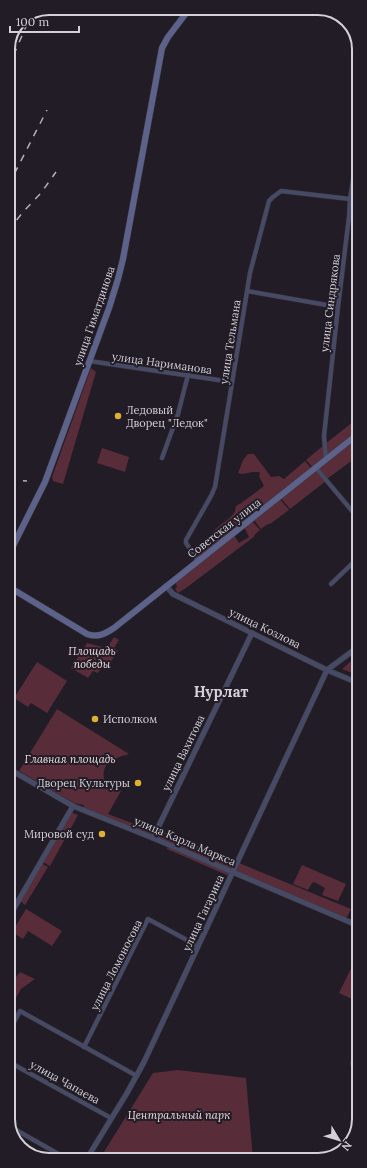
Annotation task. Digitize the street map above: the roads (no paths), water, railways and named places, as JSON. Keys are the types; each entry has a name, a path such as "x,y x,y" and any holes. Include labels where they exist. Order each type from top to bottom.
{"main road":[{"name":"улица Гиматдинова","path":"15,542 45,482 109,308 123,259 162,48 168,37 185,15"},
{"name":"Советская улица","path":"15,591 84,632 91,635 100,635 114,628 352,439"}],"street":[{"name":"улица Синдрякова","path":"326,459 324,436 352,187"},
{"name":"улица Тельмана","path":"198,561 186,543 186,540 215,487 250,273 269,201 273,196 281,191 350,200"},
{"path":"247,291 338,307"},
{"name":"улица Нариманова","path":"89,361 232,382"},
{"path":"162,458 178,414 188,376"},
{"path":"316,468 352,511"},
{"path":"331,584 352,564"},
{"name":"улица Козлова","path":"166,586 173,594 327,670 352,680"},
{"name":"улица Вахитова","path":"153,838 252,633"},
{"path":"327,670 352,651"},
{"name":"улица Гагарина","path":"90,1153 137,1076 327,670"},
{"name":"улица Карла Маркса","path":"15,773 73,806 153,838 352,924"},
{"path":"15,900 73,806"},
{"name":"улица Ломоносова","path":"84,1047 148,920 198,946"},
{"path":"15,1020 20,1011 137,1076"},
{"name":"улица Чапаева","path":"15,1065 111,1118"},
{"path":"17,1131 57,1153"}],"railway":[{"path":"15,52 28,23"},
{"path":"15,172 47,110"},
{"path":"15,222 41,193 56,172"},
{"path":"15,480 27,481"}],"place":[{"name":"Ледовый Дворец \"Ледок\"","path":"118,416"},
{"name":"Исполком","path":"95,719"},
{"name":"Дворец Культуры","path":"138,783"},
{"name":"Мировой суд","path":"102,834"}],"district":[{"name":"Нурлат","path":"221,692"}],"park label":[{"name":"Площадь победы","path":"92,657"},
{"name":"Главная площадь","path":"70,759"},
{"name":"Центральный парк","path":"179,1115"}]}
